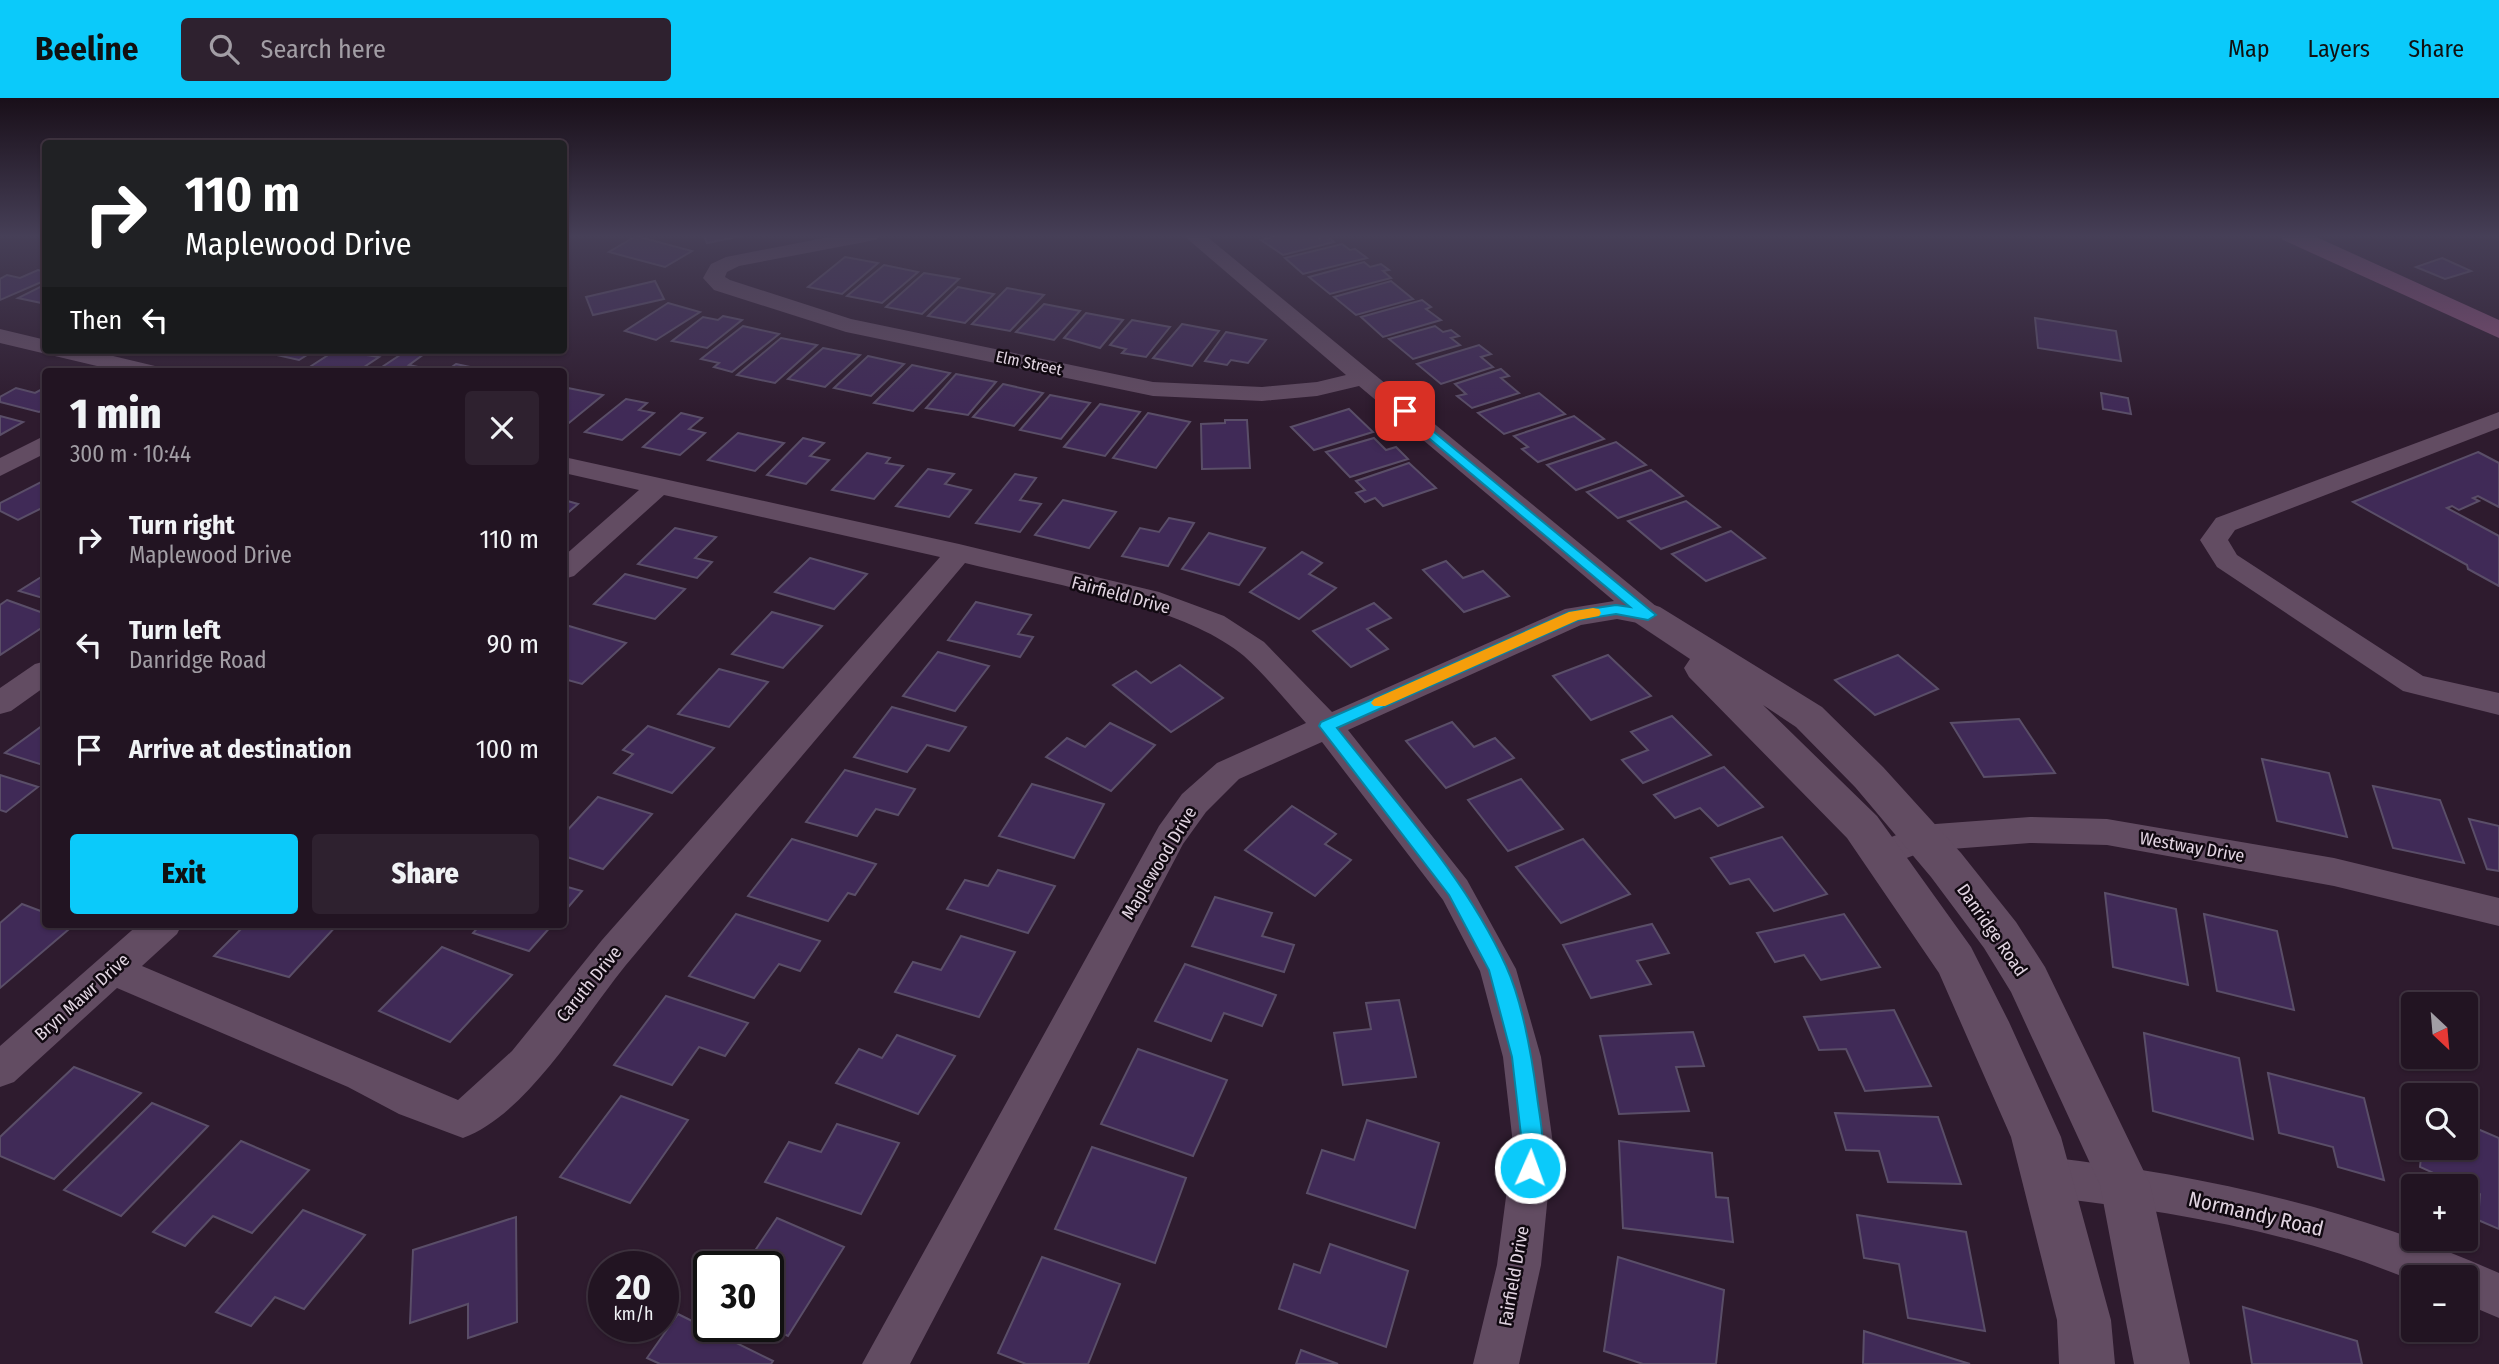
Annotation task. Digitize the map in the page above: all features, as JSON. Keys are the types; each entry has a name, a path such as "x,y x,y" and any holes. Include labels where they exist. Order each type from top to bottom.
{"main road":[{"path":"2420,294 2499,330"}],"street":[{"name":"Elm Street","path":"750,294 846,325 1153,388 1262,394 1317,389 1364,377"},
{"name":"Danridge Road","path":"1264,294 1648,615 1862,827 1903,846 2000,935 2029,981 2125,1184 2162,1364"},
{"path":"0,336 42,346"},
{"path":"76,354 134,368"},
{"path":"2499,419 2225,524 2214,540 2227,561 2414,684 2499,704"},
{"path":"0,468 42,444"},
{"name":"Fairfield Drive","path":"567,466 959,553 1149,599 1214,623 1254,649 1327,726 1455,890 1498,969 1522,1057 1533,1144 1519,1265 1496,1364"},
{"path":"567,567 660,485"},
{"name":"Caruth Drive","path":"113,970 362,1075 413,1101 463,1120 485,1105 516,1075 612,955 959,553"},
{"name":"Maplewood Drive","path":"885,1364 1179,825 1194,803 1228,771 1575,615 1616,610 1648,615"},
{"path":"0,703 42,674"},
{"name":"Westway Drive","path":"1903,846 2030,830 2107,832 2334,872 2499,912"},
{"name":"Danridge Road","path":"1903,846 1986,1022 2036,1137 2084,1320 2087,1364"},
{"name":"Bryn Mawr Drive","path":"0,1070 160,928"},
{"name":"Normandy Road","path":"2047,1177 2125,1184 2301,1222 2429,1265"},
{"path":"2478,1286 2499,1296"}],"building":[{"path":"0,294 14,294 0,300"},
{"path":"26,294 42,294 42,303 18,298"},
{"path":"599,294 662,294 664,299 593,315 586,297"},
{"path":"849,294 892,294 882,303 847,296"},
{"path":"900,294 943,294 922,314 886,307"},
{"path":"951,294 994,294 965,323 928,316"},
{"path":"1001,294 1044,295 1010,331 972,324"},
{"path":"1344,294 1407,294 1413,299 1356,315 1334,297"},
{"path":"1422,300 1431,307 1426,309 1441,320 1383,337 1361,317"},
{"path":"668,303 700,312 656,340 625,331"},
{"path":"1044,304 1080,311 1054,340 1016,332"},
{"path":"1086,313 1123,320 1100,348 1064,338"},
{"path":"723,316 742,320 707,348 672,341 703,317 718,320"},
{"path":"2035,318 2116,331 2121,361 2038,348"},
{"path":"1132,320 1170,327 1146,357 1122,353 1126,349 1110,345"},
{"path":"1182,324 1219,331 1192,366 1153,358"},
{"path":"743,326 779,334 732,372 714,367 719,363 701,359"},
{"path":"1435,326 1443,332 1451,330 1459,336 1451,338 1460,345 1413,359 1389,339"},
{"path":"1226,332 1266,340 1248,363 1231,360 1227,365 1205,361"},
{"path":"781,338 817,345 775,383 737,375"},
{"path":"1479,345 1491,354 1481,357 1493,367 1441,384 1417,364"},
{"path":"823,348 860,355 825,387 788,379"},
{"path":"272,354 309,354 299,360"},
{"path":"330,354 367,354 379,357 362,368 308,368"},
{"path":"402,354 424,354 409,365 423,368 380,368"},
{"path":"868,356 904,364 871,396 834,388"},
{"path":"456,364 475,368 450,368"},
{"path":"912,365 950,373 913,411 874,403"},
{"path":"1501,369 1509,376 1501,378 1519,393 1472,408 1457,396 1466,394 1455,384"},
{"path":"956,374 996,382 968,415 926,408"},
{"path":"1003,384 1043,393 1014,426 973,417"},
{"path":"16,388 35,393 42,389 42,410 39,412 0,402 0,397"},
{"path":"568,388 603,395 567,425"},
{"path":"1539,393 1565,414 1504,434 1478,413"},
{"path":"2101,393 2128,398 2131,414 2103,409"},
{"path":"1050,395 1090,403 1061,439 1020,430"},
{"path":"626,399 647,403 639,410 654,413 622,440 585,432"},
{"path":"1100,404 1140,412 1105,456 1064,447"},
{"path":"1349,409 1373,432 1314,450 1291,427"},
{"path":"681,413 702,418 689,429 705,433 680,455 643,447"},
{"path":"1148,413 1190,422 1156,468 1113,458"},
{"path":"0,416 23,422 0,435"},
{"path":"1574,416 1604,439 1538,462 1522,449 1528,447 1514,436"},
{"path":"1225,420 1247,420 1250,468 1202,469 1201,424 1225,423"},
{"path":"738,433 784,443 755,471 708,460"},
{"path":"803,438 824,443 810,456 829,460 806,484 767,475"},
{"path":"1374,438 1386,450 1396,447 1408,459 1350,477 1326,452"},
{"path":"1616,442 1646,465 1576,490 1547,465"},
{"path":"2478,452 2499,463 2499,507 2478,496 2473,498 2479,501 2459,510 2452,506 2447,508 2499,536 2499,586 2468,569 2467,565 2353,502"},
{"path":"867,453 890,458 886,463 903,466 874,499 832,490"},
{"path":"1409,463 1436,488 1383,506 1375,498 1365,502 1356,493 1365,490 1356,481"},
{"path":"928,469 954,474 945,484 971,490 949,517 896,506"},
{"path":"1651,470 1683,496 1618,518 1587,492"},
{"path":"1015,474 1036,478 1020,500 1041,504 1020,532 976,523"},
{"path":"42,482 42,508 18,520 0,511 0,503"},
{"path":"1063,500 1116,512 1089,548 1035,535"},
{"path":"567,501 578,504 567,513"},
{"path":"1686,501 1720,527 1661,549 1628,521"},
{"path":"1169,518 1194,523 1168,566 1122,556 1140,528 1159,532"},
{"path":"675,528 716,537 695,558 712,562 697,578 638,564"},
{"path":"1731,531 1765,558 1706,581 1672,554"},
{"path":"1209,533 1265,548 1239,585 1182,569"},
{"path":"1302,552 1322,563 1309,574 1336,588 1299,619 1250,592"},
{"path":"810,558 867,574 834,609 775,592"},
{"path":"1446,561 1463,578 1483,571 1509,596 1464,612 1423,570"},
{"path":"625,574 685,589 655,619 594,604"},
{"path":"42,577 42,598 19,591"},
{"path":"7,600 42,613 42,628 0,655 0,605"},
{"path":"976,602 1031,615 1018,634 1033,637 1020,657 948,640"},
{"path":"1374,603 1391,618 1367,629 1388,649 1351,667 1313,631"},
{"path":"772,612 822,626 783,668 732,654"},
{"path":"569,626 626,643 582,684 567,680"},
{"path":"938,652 989,666 955,711 903,696"},
{"path":"1608,655 1651,696 1591,720 1553,676"},
{"path":"1898,655 1938,689 1875,715 1835,680"},
{"path":"1180,665 1223,698 1171,732 1113,685 1136,671 1151,683"},
{"path":"719,669 768,682 729,727 678,714"},
{"path":"892,707 966,727 949,751 927,745 907,772 854,757"},
{"path":"1672,716 1711,755 1643,783 1622,760 1648,750 1631,732"},
{"path":"2019,719 2055,773 1984,777 1951,723"},
{"path":"1452,722 1474,747 1495,738 1514,758 1446,788 1406,741"},
{"path":"1110,723 1155,745 1111,791 1046,757 1067,738 1085,747"},
{"path":"42,726 42,765 5,753"},
{"path":"648,726 714,748 672,793 614,773 633,754 623,750"},
{"path":"2262,759 2329,773 2347,837 2277,821"},
{"path":"1724,767 1763,807 1718,826 1700,808 1675,818 1654,795"},
{"path":"845,770 915,789 898,815 876,809 857,836 806,822"},
{"path":"0,775 38,787 6,812 0,810"},
{"path":"1521,779 1563,829 1508,851 1468,800"},
{"path":"1032,784 1104,804 1074,858 999,836"},
{"path":"2373,786 2440,800 2464,863 2393,848"},
{"path":"598,797 652,814 603,869 567,857 567,831"},
{"path":"1292,806 1336,834 1325,844 1351,860 1315,896 1245,850"},
{"path":"2469,819 2499,826 2499,871 2487,869"},
{"path":"1782,837 1827,894 1774,911 1749,879 1730,884 1711,858"},
{"path":"792,839 876,864 855,895 848,893 828,921 748,896"},
{"path":"1583,839 1630,894 1561,923 1516,867"},
{"path":"998,870 1055,886 1028,933 947,909 965,880 988,886"},
{"path":"567,887 582,891 567,908"},
{"path":"2105,893 2176,909 2188,985 2113,967"},
{"path":"1215,897 1272,913 1262,936 1294,945 1284,972 1192,946"},
{"path":"22,904 42,912 42,928 70,928 0,988 0,923"},
{"path":"736,914 820,941 800,971 779,964 754,998 689,976"},
{"path":"1844,914 1880,967 1821,980 1804,955 1775,962 1757,933"},
{"path":"2204,914 2277,931 2294,1010 2217,991"},
{"path":"1652,924 1669,953 1637,961 1651,984 1591,998 1563,945"},
{"path":"242,928 334,928 289,977 214,956"},
{"path":"477,928 549,928 529,951 473,933"},
{"path":"961,936 1015,952 979,1017 895,992 913,962 941,970"},
{"path":"442,947 512,975 450,1042 379,1011"},
{"path":"1185,964 1276,995 1262,1026 1224,1013 1211,1041 1155,1021"},
{"path":"666,996 748,1023 725,1056 699,1047 672,1085 614,1065"},
{"path":"1399,1000 1416,1077 1343,1085 1334,1033 1371,1029 1366,1003"},
{"path":"1894,1010 1931,1086 1865,1091 1846,1049 1819,1050 1804,1017"},
{"path":"1693,1032 1704,1066 1676,1067 1689,1111 1619,1114 1600,1036"},
{"path":"2144,1033 2239,1058 2253,1139 2153,1111"},
{"path":"897,1035 955,1056 918,1114 836,1083 859,1049 882,1058"},
{"path":"1138,1049 1227,1080 1193,1156 1101,1124"},
{"path":"74,1067 141,1093 54,1179 0,1156 0,1137"},
{"path":"2268,1073 2364,1098 2384,1180 2338,1167 2333,1147 2279,1133"},
{"path":"621,1096 688,1120 630,1203 560,1177"},
{"path":"152,1103 208,1126 121,1216 64,1190"},
{"path":"1835,1113 1938,1117 1961,1184 1888,1182 1879,1151 1846,1150"},
{"path":"1367,1120 1439,1143 1415,1228 1307,1193 1322,1150 1354,1160"},
{"path":"837,1124 899,1143 861,1214 765,1182 789,1142 821,1152"},
{"path":"2478,1129 2499,1138 2499,1229 2478,1220 2478,1174 2436,1174 2420,1167 2421,1160 2478,1160"},
{"path":"241,1141 309,1170 252,1233 213,1216 185,1246 153,1232"},
{"path":"1619,1141 1712,1153 1716,1197 1728,1198 1733,1242 1623,1228"},
{"path":"1092,1147 1186,1178 1155,1263 1055,1229"},
{"path":"303,1210 365,1235 304,1309 275,1297 251,1326 216,1312"},
{"path":"1857,1215 1966,1232 1985,1331 1908,1318 1899,1264 1864,1258"},
{"path":"516,1217 517,1322 468,1338 468,1304 410,1323 413,1250"},
{"path":"777,1218 844,1247 788,1336 784,1334 784,1251 755,1251"},
{"path":"1330,1244 1408,1271 1386,1347 1279,1309 1294,1264 1320,1273"},
{"path":"1042,1257 1120,1284 1088,1364 1026,1364 998,1353"},
{"path":"1618,1257 1724,1290 1716,1364 1643,1364 1604,1351"},
{"path":"2243,1307 2357,1341 2362,1364 2252,1364"},
{"path":"679,1314 693,1321 693,1342 735,1342 773,1361 771,1364 660,1364 647,1358 658,1342 679,1342"},
{"path":"1864,1331 1970,1364 1863,1364"},
{"path":"1301,1350 1338,1364 1296,1364"}],"slow traffic":[{"path":"1379,703 1575,615 1593,613"}],"route":[{"path":"1405,411 1648,615 1616,610 1575,615 1327,726 1455,890 1498,969 1522,1057 1533,1144 1530,1168"}]}
